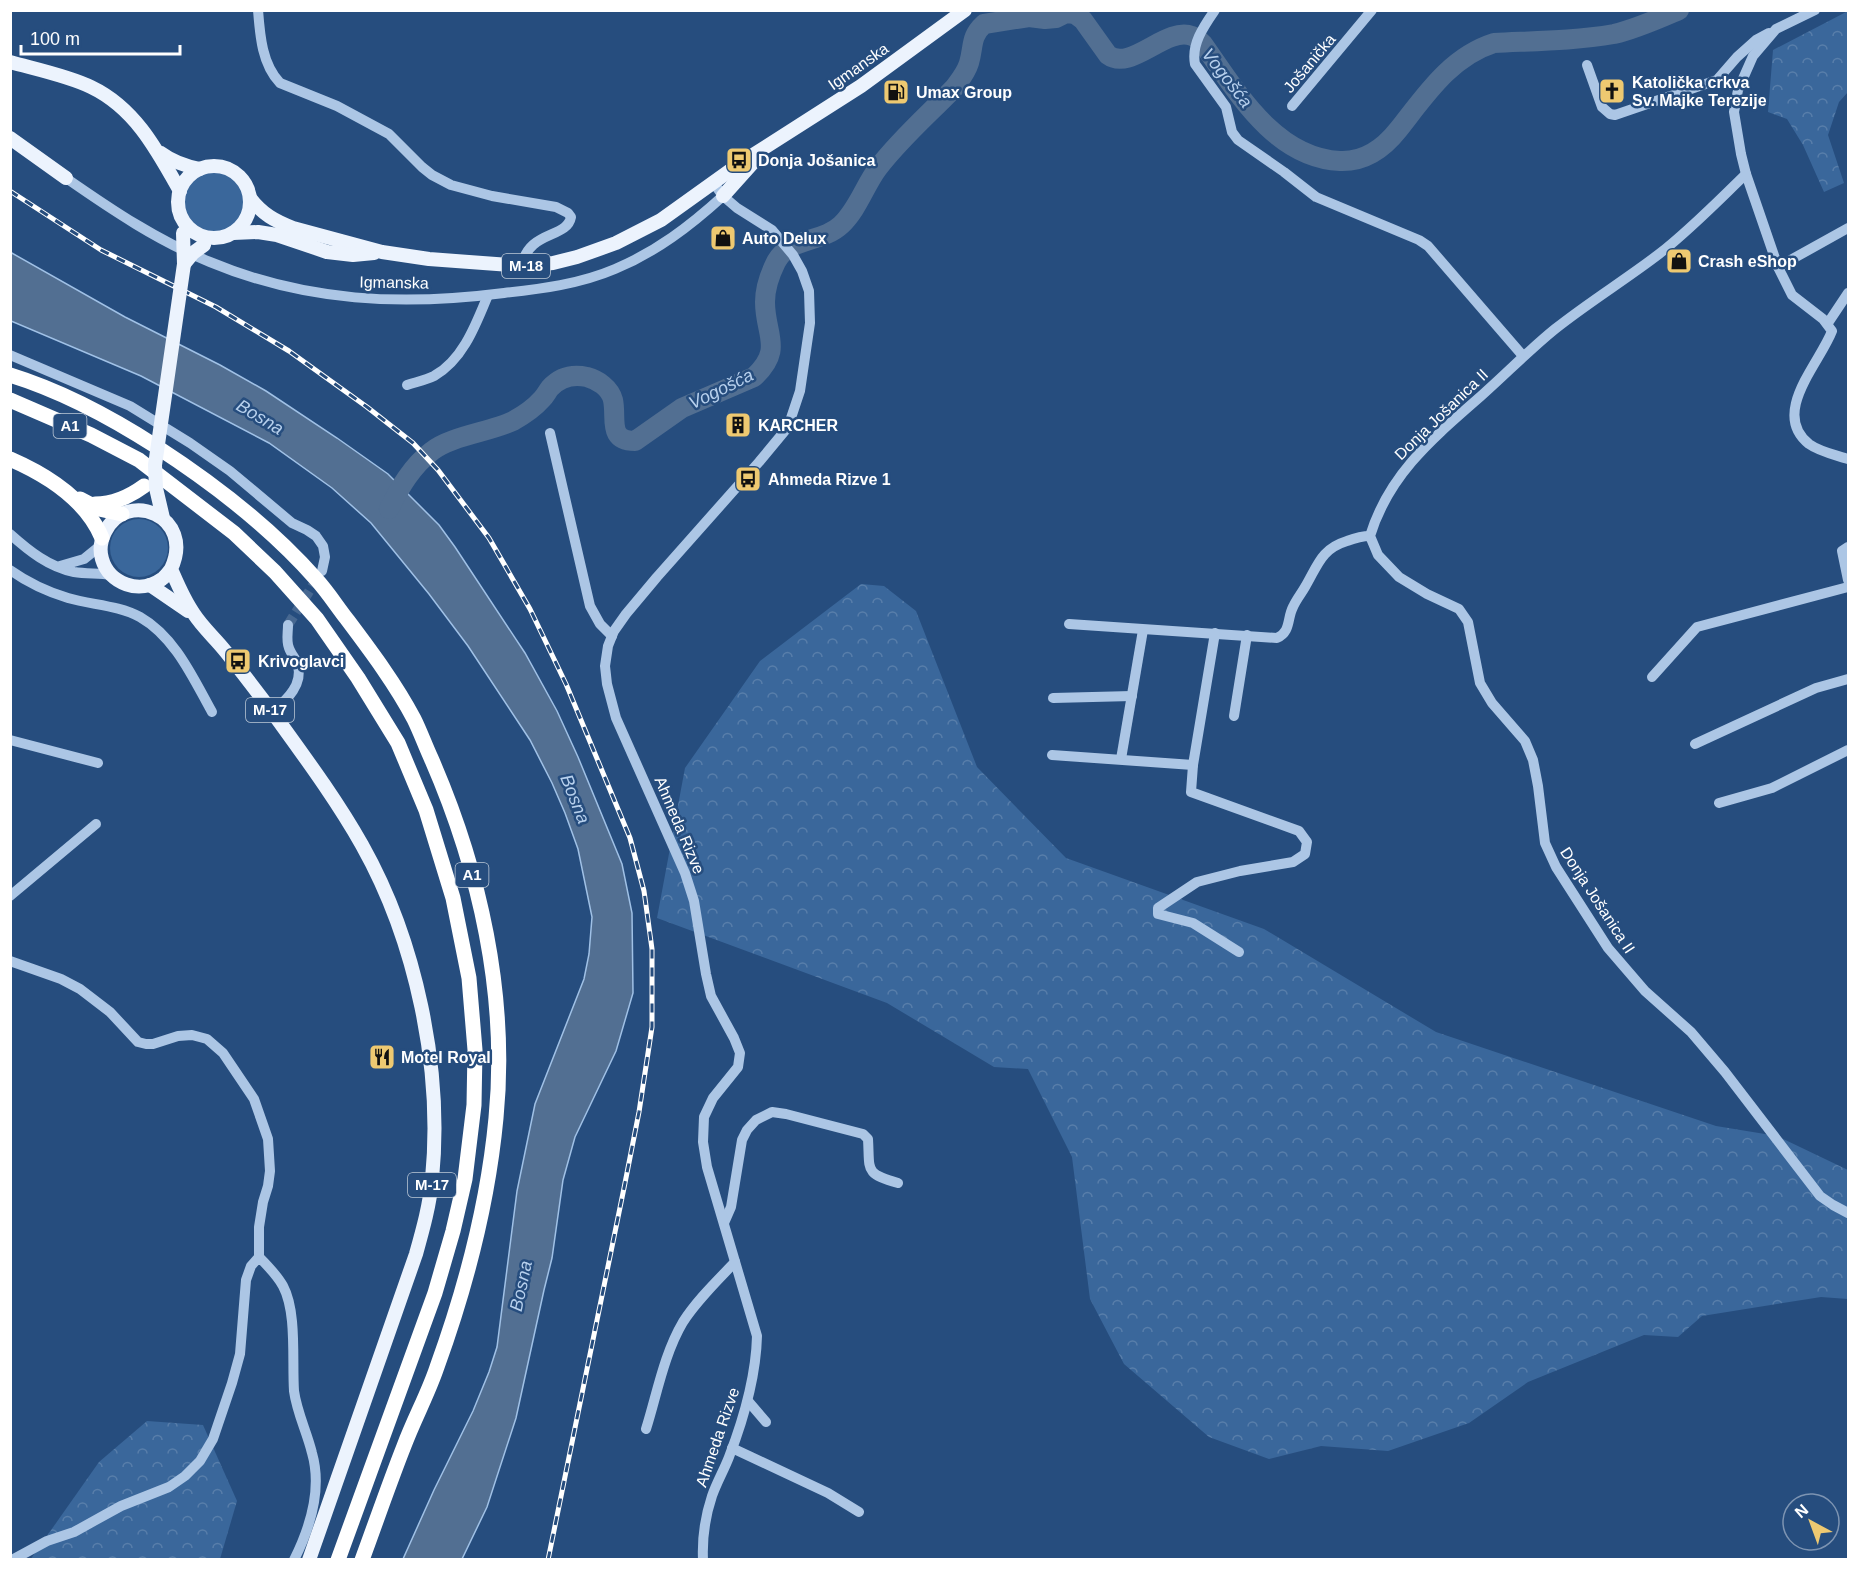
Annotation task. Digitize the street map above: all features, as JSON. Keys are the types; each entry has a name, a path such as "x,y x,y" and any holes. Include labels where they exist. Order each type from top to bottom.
{"highway":[{"name":"A1","path":"10,375 78,402 141,437 202,477 265,528 316,579 372,652 414,718 444,788 465,846 483,919 497,1000 499,1059 496,1118 486,1196 465,1282 437,1369 404,1444 362,1560"},
{"name":"A1","path":"10,400 91,435 139,460 234,533 275,572 317,619 358,678 398,743 426,810 453,898 469,978 475,1050 474,1105 465,1179 435,1293 338,1560"},
{"path":"10,459 30,467 88,512 101,542"},
{"path":"88,503 113,502 148,486"},
{"path":"63,491 99,509 126,513"}],"main road":[{"name":"Igmanska","path":"768,146 861,86 965,10"},
{"name":"M-18","path":"10,62 88,86 104,94 127,111 157,150 180,191 178,201 183,227"},
{"path":"10,138 66,178"},
{"name":"M-18","path":"157,150 172,161 186,166 200,169 211,166 222,167 232,171 241,178 258,209 279,223 382,252 447,261 522,266 553,263 616,243 661,220 768,146"},
{"path":"723,196 768,146"},
{"path":"180,191 191,174 200,169"},
{"path":"233,233 246,218 250,208 250,198"},
{"path":"111,576 101,557 101,542 106,528 113,520 137,504 148,486 155,465 183,264 183,227 189,228 210,241 193,253 183,264"},
{"name":"M-18","path":"210,241 233,233 258,232 277,235 327,252 353,255 382,252"},
{"path":"148,486 163,518"},
{"path":"126,513 141,510 153,512 171,526 176,537 176,559 171,569 162,579 150,585"},
{"name":"M-17","path":"171,569 183,597 195,615 272,713 340,808 363,847 384,890 411,964 428,1041 434,1099 433,1178 427,1216 309,1560"},
{"name":"M-17","path":"111,576 129,586 150,585 195,615"}],"street":[{"path":"258,10 261,40 266,59 280,83 337,106 389,134 422,167 451,185 492,196 556,207 568,213 571,217 569,223 559,231 533,243 524,254 522,266"},
{"path":"1215,10 1201,32 1194,51 1195,64 1226,107 1232,132 1238,140 1316,197 1419,240 1428,246 1452,271 1523,356"},
{"name":"Jošanička","path":"1292,106 1372,10"},
{"path":"1587,65 1602,108 1615,115 1717,80 1737,57 1763,35 1772,33 1815,10"},
{"path":"1772,33 1753,56 1738,90 1734,112 1746,174 1778,267 1792,295 1828,323 1832,331 1827,345 1802,384 1796,400 1796,424 1809,444 1848,459"},
{"name":"Donja Jošanica II","path":"1746,174 1659,254 1582,309 1523,356 1425,446 1400,474 1381,505 1370,536 1378,555 1399,577 1427,594 1459,609 1468,622 1480,683 1492,704 1525,741 1533,760 1545,843 1556,867 1608,948 1645,991 1691,1032 1725,1072 1820,1196 1848,1213"},
{"name":"Igmanska","path":"66,178 122,217 161,240 210,262 280,286 312,293 396,301 442,300 488,295 564,284 614,270 662,245 723,196"},
{"name":"Ahmeda Rizve","path":"703,1560 702,1539 712,1495 732,1449 748,1401 756,1362 757,1336 706,1167 703,1142 704,1118 713,1098 738,1067 740,1053 711,996 694,901 685,873 616,718 605,666 612,636 626,614 788,427 800,392 810,323 808,291 802,272 782,239 737,208 723,196 713,182"},
{"path":"1778,267 1848,228"},
{"path":"1828,323 1848,293"},
{"path":"407,385 433,376 446,368 456,357 474,327 488,295"},
{"path":"10,355 130,406 190,443 230,471 292,523 316,536 325,557 322,571"},
{"path":"550,433 590,606 600,624 612,636"},
{"path":"10,534 32,553 47,562 72,572 111,576"},
{"path":"1069,624 1277,638 1283,636 1287,629 1288,618 1293,606 1320,559 1335,544 1370,536"},
{"path":"60,566 84,559 101,542"},
{"path":"1848,547 1842,551 1848,580"},
{"path":"10,570 23,579 68,598 120,609 140,617 167,640 177,652 212,712"},
{"path":"1652,676 1697,627 1848,587"},
{"path":"272,713 295,690 298,678 298,664 289,648 287,638 288,625"},
{"path":"1121,759 1143,630"},
{"path":"1215,633 1193,765 1191,792 1299,831 1307,842 1305,854 1293,862 1240,871 1197,882 1158,908 1158,914 1193,923 1239,952"},
{"path":"1234,716 1247,635"},
{"path":"1695,744 1816,688 1848,679"},
{"path":"1053,698 1132,696"},
{"path":"10,740 98,763"},
{"path":"1719,803 1772,788 1848,750"},
{"path":"1052,755 1193,765"},
{"path":"10,896 96,824"},
{"path":"10,961 61,979 80,989 110,1012 138,1042 153,1044 178,1036 192,1035 207,1039 224,1053 254,1099 268,1139 270,1171 259,1227 260,1257 282,1285 287,1296 292,1335 294,1392 315,1467 313,1504 294,1560"},
{"path":"724,1223 731,1207 742,1140 756,1120 772,1112 863,1134 868,1139 867,1158 870,1168 878,1177 898,1183"},
{"path":"12,1560 47,1541 74,1532 121,1506 169,1487 185,1476 200,1461 213,1439 232,1383 240,1353 246,1280 251,1266 260,1257"},
{"path":"646,1429 665,1364 683,1323 697,1302 735,1262"},
{"path":"748,1401 766,1422"},
{"path":"732,1449 828,1493 859,1512"}],"green space":[{"path":"1848,11 1848,92 1839,102 1828,135 1844,183 1824,192 1803,145 1787,119 1768,112 1773,50"},
{"path":"214,170 236,179 245,201 236,223 214,232 192,223 183,201 192,179"},
{"path":"133,519 145,519 160,527 168,542 168,554 160,569 145,577 133,577 118,569 110,554 110,542 118,527"},
{"path":"861,584 884,586 916,611 977,767 1066,858 1264,929 1436,1032 1716,1126 1777,1136 1848,1170 1848,1299 1821,1297 1702,1316 1678,1337 1644,1335 1528,1382 1469,1423 1388,1451 1321,1446 1269,1459 1209,1437 1124,1364 1090,1299 1072,1157 1028,1069 994,1067 887,1003 657,918 685,768 760,661"},
{"path":"147,1421 203,1425 237,1501 220,1559 30,1560 99,1462"}],"water":[{"name":"Bosna","path":"10,252 125,317 266,391 388,474 439,525 525,653 557,711 622,864 632,913 633,993 616,1051 575,1137 563,1180 552,1258 516,1418 487,1507 462,1559 403,1559 473,1411 497,1347 517,1191 535,1104 584,979 589,954 592,917 578,849 552,783 530,740 468,646 371,523 332,488 269,443 141,376 11,321"}],"waterway":[{"name":"Vogošća","path":"389,509 407,477 432,451 449,442 513,421 536,405 550,388 562,379 582,376 603,385 613,400 617,433 626,440 635,441 682,408 754,377 763,367 771,350 765,297 768,281 776,262 789,248 825,235 847,219 873,175 887,157 961,79 969,63 974,38 984,24 1029,17 1045,19 1056,18 1066,13 1075,14 1083,20 1108,55 1117,59 1138,54 1171,37 1182,35 1193,37 1203,44 1244,101 1277,135 1296,148 1317,157 1349,161 1365,157 1392,137 1440,79 1451,68 1478,49 1494,43 1614,34 1639,27 1679,10"}],"tunnel":[{"path":"288,625 320,574"}],"railway":[{"path":"10,191 101,250 216,307 289,351 413,443 438,470 489,538 530,609 566,684 630,838 644,891 652,949 652,1027 639,1112 548,1560"}],"place":[{"name":"Katolička crkva Sv. Majke Terezije","path":"1612,91"},
{"name":"Umax Group","path":"896,92"},
{"name":"Donja Jošanica","path":"739,160"},
{"name":"Auto Delux","path":"723,238"},
{"name":"Crash eShop","path":"1679,261"},
{"name":"KARCHER","path":"738,425"},
{"name":"Ahmeda Rizve 1","path":"748,479"},
{"name":"Krivoglavci","path":"238,661"},
{"name":"Motel Royal","path":"382,1057"}]}
